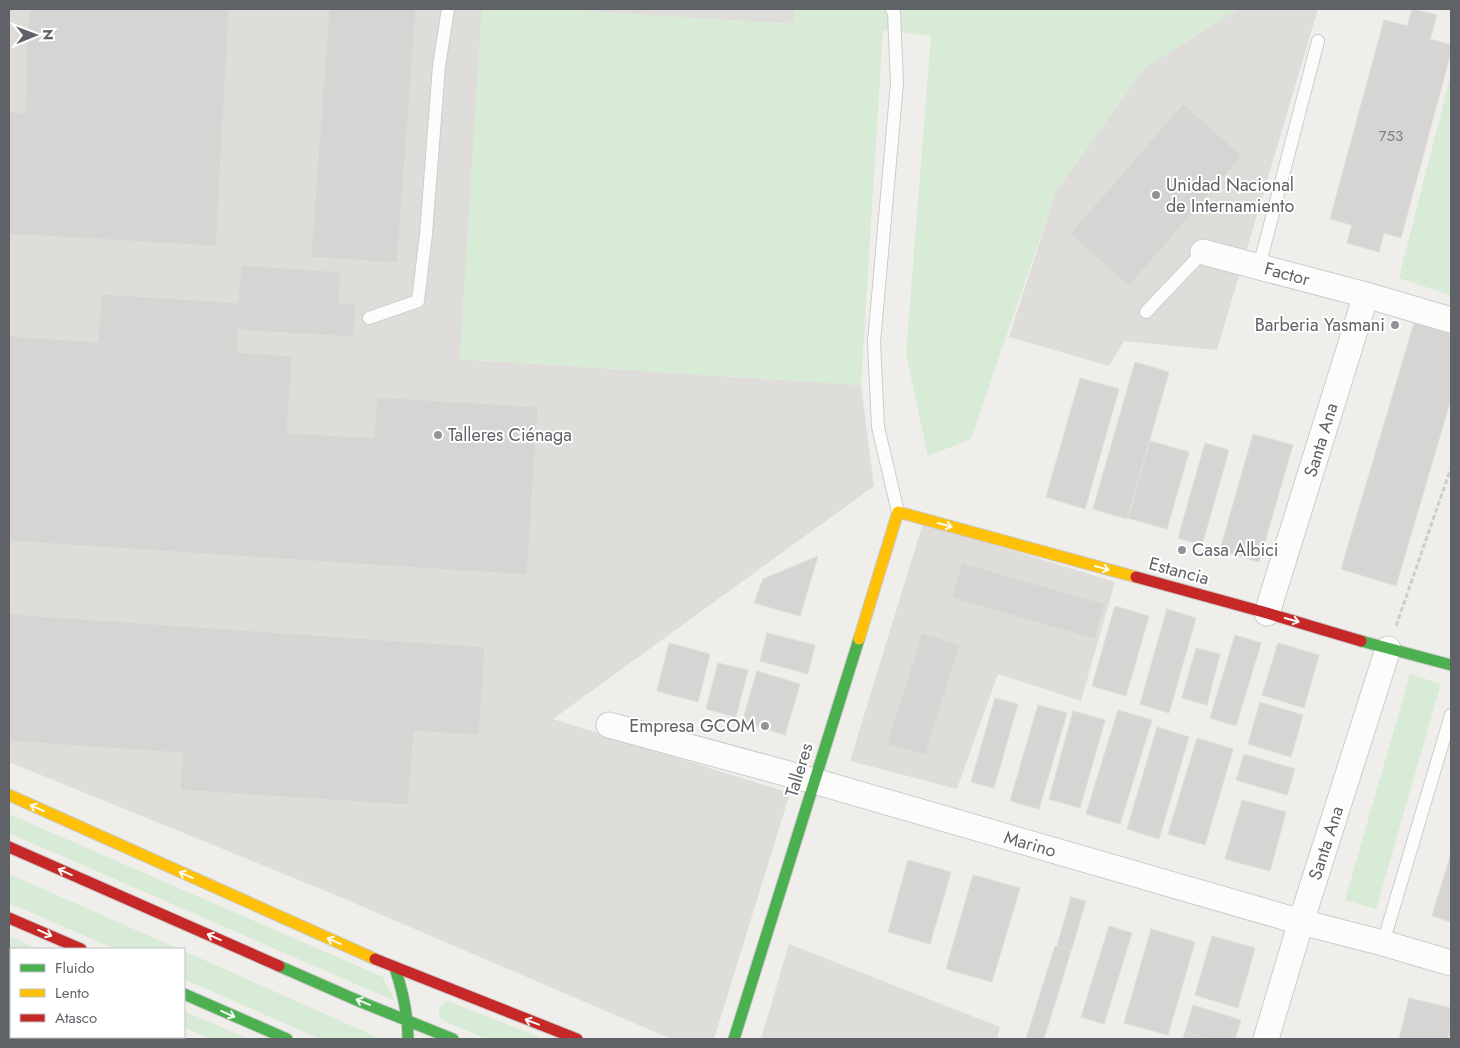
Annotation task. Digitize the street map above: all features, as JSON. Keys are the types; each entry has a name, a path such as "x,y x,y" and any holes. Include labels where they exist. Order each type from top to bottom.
{"main road":[{"name":"Estancia","path":"898,512 1451,665"},
{"name":"Talleres","path":"734,1039 898,512"},
{"path":"9,796 395,968 578,1039"},
{"path":"9,848 352,998 453,1039"},
{"path":"9,918 79,948"},
{"path":"395,968 405,1002 408,1020 408,1039"},
{"path":"185,994 287,1039"}],"street":[{"name":"Factor","path":"1203,252 1366,295 1451,320"},
{"name":"Santa Ana","path":"1267,613 1366,295"},
{"name":"Santa Ana","path":"1266,1039 1300,922 1388,648"},
{"name":"Marino","path":"609,725 1300,922 1451,963"}],"lane":[{"path":"369,318 418,301 426,234 439,66 448,9"},
{"path":"892,9 894,13 897,83 874,342 878,427 898,512"},
{"path":"1259,267 1318,41"},
{"name":"Factor","path":"1146,312 1203,252"},
{"path":"1383,943 1451,715"}],"path":[{"path":"1388,648 1451,468"}],"shaded area":[{"name":"Talleres Ciénaga","path":"9,9 482,9 460,359 861,385 874,486 553,719 790,793 714,1039 671,1039 326,891 9,762"},
{"path":"554,9 794,9 794,24"},
{"path":"1238,9 1318,9 1217,350 1124,341 1109,366 1009,337 1056,191 1144,68"},
{"path":"923,523 1115,582 1081,701 998,674 957,789 850,761"},
{"path":"789,944 1000,1027 997,1039 761,1039"}],"green space":[{"path":"482,9 554,9 793,24 795,9 1238,9 1144,68 1056,191 971,439 928,456 906,354 931,36 883,30 861,385 460,359"},
{"path":"1451,74 1451,292 1450,295 1399,278"},
{"path":"1410,674 1441,684 1376,909 1345,900"},
{"path":"9,814 383,977 395,1001 9,833"},
{"path":"9,874 177,948 113,948 9,903"},
{"path":"9,936 37,948 10,948 9,952"},
{"path":"185,951 381,1039 320,1039 185,979"},
{"path":"448,1001 544,1039 486,1039 440,1018 440,1008"},
{"path":"185,1011 249,1039 211,1039 185,1027"}],"building":[{"path":"30,9 229,9 216,246 9,234 9,112 25,113 26,48"},
{"path":"329,9 416,9 397,263 311,257"},
{"path":"1412,9 1437,15 1430,39 1451,45 1451,52 1401,238 1384,233 1379,252 1347,243 1352,225 1330,219 1384,20 1407,26"},
{"name":"Unidad Nacional de Internamiento","path":"1183,104 1242,156 1129,286 1070,234"},
{"path":"241,265 341,272 339,303 356,304 353,337 238,330 237,352 292,356 287,433 374,438 377,397 538,407 527,575 9,541 9,336 98,342 101,294 238,303"},
{"path":"1414,323 1451,334 1451,399 1396,586 1341,569"},
{"path":"1135,362 1169,372 1127,519 1093,509"},
{"path":"1080,378 1119,389 1085,509 1046,497"},
{"path":"1253,434 1293,445 1259,562 1220,550"},
{"path":"1150,441 1189,452 1167,529 1128,518"},
{"path":"1205,443 1229,450 1202,545 1178,538"},
{"path":"818,556 800,616 754,603 763,579"},
{"path":"962,563 1105,604 1095,639 952,598"},
{"path":"1115,606 1149,616 1126,696 1092,686"},
{"path":"1167,609 1196,618 1169,713 1140,704"},
{"path":"9,614 485,647 479,735 414,731 408,805 180,790 183,753 9,741"},
{"path":"767,633 815,645 808,674 760,661"},
{"path":"922,633 960,645 925,755 887,744"},
{"path":"1235,635 1261,643 1236,726 1210,718"},
{"path":"669,643 710,654 698,702 657,691"},
{"path":"1278,643 1319,655 1304,708 1262,695"},
{"path":"1196,648 1220,654 1207,705 1182,698"},
{"path":"718,663 748,670 736,717 706,709"},
{"path":"757,671 800,684 785,735 742,722"},
{"path":"995,698 1018,704 994,788 971,782"},
{"path":"1260,702 1303,715 1291,757 1248,744"},
{"path":"1038,705 1067,713 1039,809 1010,801"},
{"path":"1118,710 1152,720 1120,824 1086,814"},
{"path":"1073,711 1105,720 1080,808 1049,799"},
{"path":"1157,727 1189,737 1159,839 1127,829"},
{"path":"1197,738 1233,749 1205,845 1168,834"},
{"path":"1244,754 1295,769 1287,795 1236,780"},
{"path":"1242,800 1286,812 1270,871 1225,859"},
{"path":"1451,853 1451,922 1432,916"},
{"path":"908,860 951,872 930,944 888,932"},
{"path":"973,875 1020,888 992,982 946,969"},
{"path":"1071,897 1086,901 1071,951 1057,946"},
{"path":"1109,926 1132,933 1104,1024 1081,1017"},
{"path":"1151,929 1195,942 1168,1035 1124,1023"},
{"path":"1212,936 1255,948 1238,1008 1195,995"},
{"path":"1055,946 1071,951 1044,1039 1026,1039"},
{"path":"1409,998 1451,1008 1451,1026 1448,1039 1399,1039"},
{"path":"1193,1005 1241,1020 1235,1039 1207,1039 1185,1032"},
{"path":"9,1006 10,1036 9,1037"},
{"path":"1185,1032 1207,1039 1183,1039"},
{"path":"26,1038 70,1038 70,1039 22,1039"},
{"path":"98,1038 101,1039 70,1039"}],"traffic: fast":[{"path":"734,1039 859,639"},
{"path":"1361,641 1451,665"},
{"path":"279,966 453,1039"},
{"path":"395,968 404,1003 408,1039"},
{"path":"185,994 287,1039"}],"traffic: slow":[{"path":"859,639 898,512 1136,577"},
{"path":"9,795 375,959"}],"traffic: jam":[{"path":"1136,577 1361,641"},
{"path":"9,847 279,966"},
{"path":"9,918 79,948"},
{"path":"375,959 577,1039"}],"place":[{"name":"Unidad Nacional de Internamiento","path":"1156,195"},
{"name":"Barberia Yasmani","path":"1395,325"},
{"name":"Talleres Ciénaga","path":"438,435"},
{"name":"Casa Albici","path":"1182,550"},
{"name":"Empresa GCOM","path":"765,726"}]}
